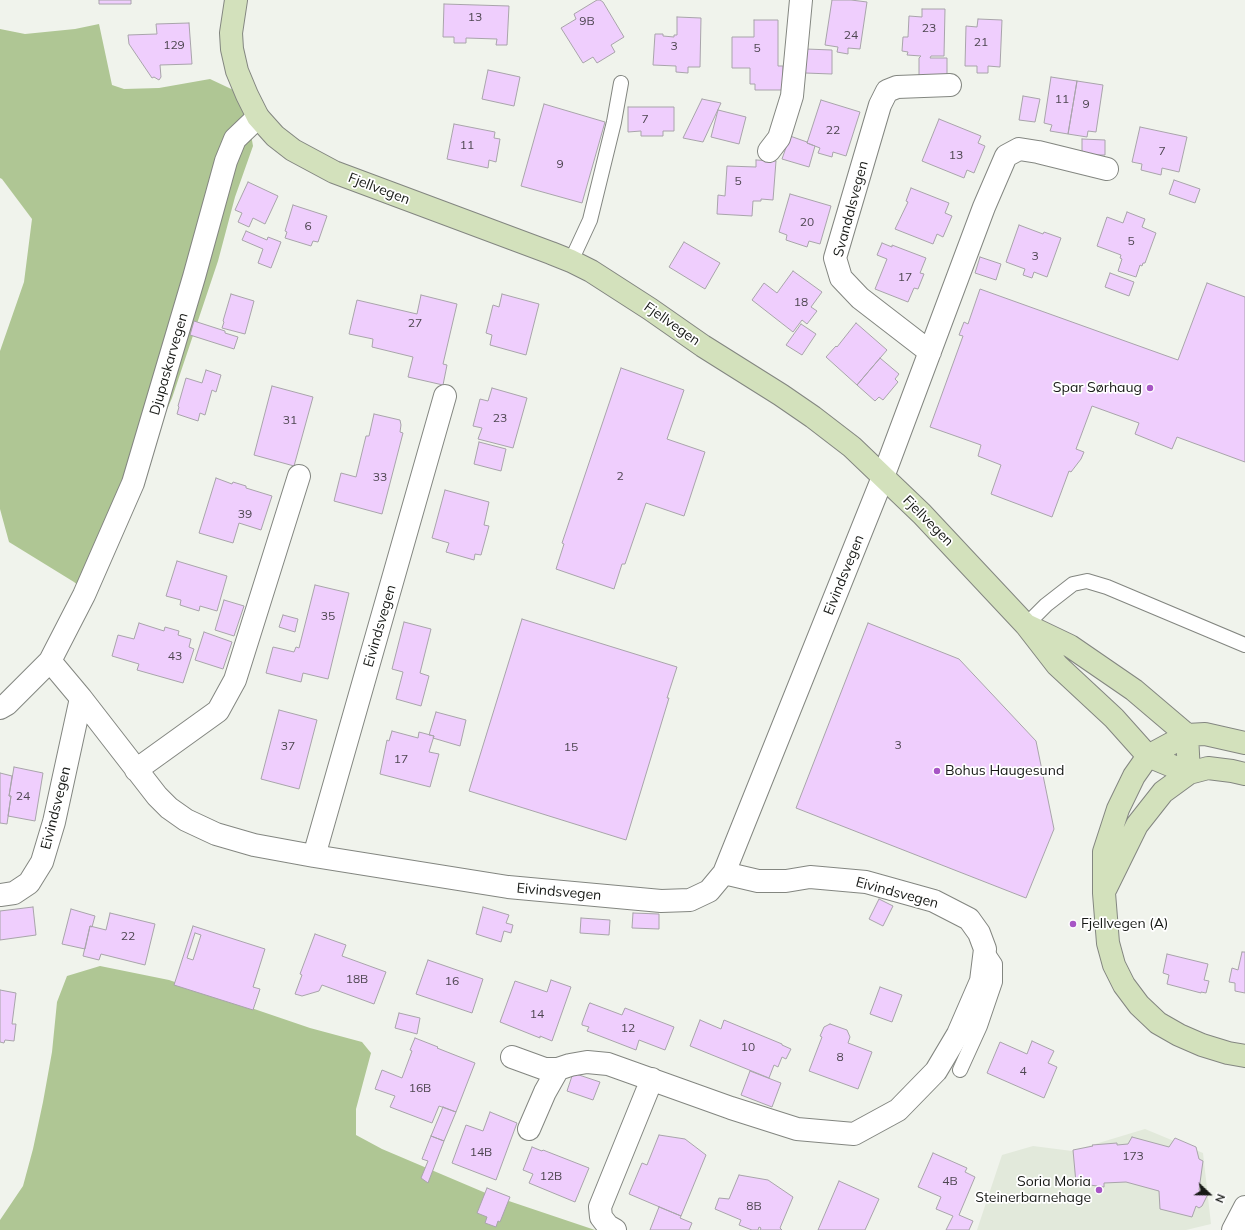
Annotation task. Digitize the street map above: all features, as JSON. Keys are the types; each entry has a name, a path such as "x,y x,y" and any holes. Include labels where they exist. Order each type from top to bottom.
{"main road":[{"path":"236,0 231,33 232,49 237,71 258,117"},
{"name":"Fjellvegen","path":"258,117 275,136 293,150 334,172 571,261 591,271 645,305 703,346 813,417 852,447 922,514 1026,625 1057,665 1114,718 1148,756 1189,773"},
{"name":"Fjellvegen","path":"1026,625 1070,646 1134,690 1187,735"},
{"path":"1245,744 1205,734 1187,735 1148,756 1134,776 1118,809 1104,852 1104,892 1108,943 1114,965 1124,985 1139,1005 1158,1023 1179,1035 1202,1045 1228,1053 1245,1056"},
{"path":"1187,735 1189,773"},
{"path":"1104,892 1137,825 1163,792 1189,773 1208,768 1245,774"}],"street":[{"path":"769,151 779,138 792,96 801,0"},
{"name":"Svandalsvegen","path":"930,352 860,298 840,278 835,258 880,105 887,91 897,87 950,85"},
{"name":"Djupaskarvegen","path":"0,708 7,704 50,661 84,595 133,483 194,277 226,161 235,139 258,117"},
{"path":"883,477 984,207 1006,156 1019,149 1038,152 1107,169"},
{"name":"Eivindsvegen","path":"314,856 445,396"},
{"path":"136,770 218,711 235,680 299,476"},
{"name":"Eivindsvegen","path":"50,661 81,698 157,796 169,808 186,820 216,834 254,845 314,856 508,887 661,901 690,900 709,891 724,873 883,477"},
{"name":"Eivindsvegen","path":"0,895 14,893 29,883 42,862 54,822 81,698"},
{"name":"Eivindsvegen","path":"512,1057 545,1069 558,1069 587,1062 608,1064 731,1108 797,1129 854,1134 898,1110 936,1071 958,1034 981,981 985,948 979,932 969,919 934,901 866,882 810,877 786,881 758,881 724,873"},
{"path":"529,1129 545,1092 558,1069"},
{"path":"615,1230 608,1226 601,1217 600,1207 652,1079"},
{"path":"1233,1230 1245,1207"}],"lane":[{"path":"571,261 590,220 614,122 621,83"},
{"path":"1026,625 1046,605 1073,584 1088,581 1107,587 1245,645"},
{"path":"960,1070 980,1026 995,982 995,964 985,948"}],"shaded area":[{"name":"Soria Moria Steinerbarnehage","path":"1145,1129 1203,1153 1211,1224 1186,1230 977,1230 1002,1155 1033,1146 1072,1151"}],"green space":[{"path":"99,24 112,85 124,89 159,88 210,79 244,95 253,146 235,197 218,261 172,398 128,499 84,590 74,582 9,542 0,509 0,351 24,282 32,219 0,178 0,29 25,34 75,29"},
{"path":"100,966 169,980 310,1028 362,1042 371,1053 356,1109 356,1135 382,1149 488,1194 595,1230 0,1230 0,1220 23,1186 33,1149 52,1052 57,1002 67,976"}],"building":[{"path":"99,0 131,0 131,4 99,4"},
{"path":"597,0 603,2 624,37 611,45 615,52 597,63 593,57 583,63 561,28 576,19 574,14"},
{"path":"832,0 867,2 860,49 848,48 848,54 837,52 838,47 825,45"},
{"path":"444,4 509,6 507,45 496,45 497,39 466,38 466,43 454,43 454,37 443,37"},
{"path":"922,9 945,9 944,56 931,56 930,58 947,58 947,76 919,76 919,58 921,56 907,55 908,52 902,51 903,37 908,37 909,16 922,17"},
{"path":"677,17 701,18 700,67 688,67 688,73 676,72 676,66 653,65 655,34 663,34 663,36 674,37 674,35 677,35"},
{"path":"978,19 1002,20 1000,67 988,66 988,73 977,73 977,66 965,66 966,26 977,27"},
{"path":"754,20 778,20 778,66 783,66 783,90 755,90 755,84 750,84 750,68 732,68 732,37 754,37"},
{"path":"189,23 192,64 160,65 161,77 159,80 154,77 152,78 129,44 128,35 157,34 156,24"},
{"path":"806,49 832,50 832,74 805,73"},
{"path":"488,70 520,77 514,106 482,99"},
{"path":"1051,77 1077,81 1068,134 1050,131 1052,125 1044,123"},
{"path":"1077,81 1103,85 1096,132 1088,131 1087,137 1068,134"},
{"path":"1023,96 1040,99 1035,122 1019,120"},
{"path":"702,99 721,103 703,142 683,138"},
{"path":"821,100 860,112 846,156 833,152 832,157 818,153 820,148 807,143"},
{"path":"544,104 605,122 582,203 521,186"},
{"path":"628,107 674,107 674,131 663,131 663,136 641,136 641,131 628,132"},
{"path":"718,110 746,117 739,144 711,137"},
{"path":"939,119 981,136 978,143 985,146 974,173 967,170 964,178 922,161"},
{"path":"454,124 495,132 494,138 500,139 496,162 489,160 488,168 447,159"},
{"path":"1140,127 1187,137 1179,172 1162,168 1161,175 1141,170 1142,164 1132,162"},
{"path":"790,136 815,146 809,167 782,159"},
{"path":"1082,139 1105,140 1105,155 1082,155"},
{"path":"756,160 776,161 773,200 761,199 761,201 753,201 752,216 717,214 718,195 725,196 727,166 756,167"},
{"path":"1174,180 1200,189 1195,203 1169,194"},
{"path":"248,182 278,196 265,224 253,218 249,227 238,222 242,213 235,210"},
{"path":"911,188 949,203 945,213 952,216 943,237 937,234 933,244 895,229 908,202 906,201"},
{"path":"790,194 831,206 820,244 809,241 807,247 786,240 787,235 779,232"},
{"path":"293,205 327,216 318,242 313,241 311,246 285,238 287,232 285,231"},
{"path":"1127,212 1145,219 1142,227 1156,233 1145,263 1143,263 1142,266 1140,265 1136,277 1118,271 1122,259 1120,258 1121,255 1097,246 1107,217 1123,223"},
{"path":"1019,225 1043,234 1044,232 1061,238 1047,277 1034,272 1032,278 1023,275 1025,269 1006,262"},
{"path":"246,231 267,240 268,237 281,242 271,268 258,263 263,249 242,240"},
{"path":"684,242 720,263 705,289 669,267"},
{"path":"882,243 892,247 892,245 926,258 920,273 924,274 918,289 914,288 908,302 875,289 887,259 877,255"},
{"path":"980,257 1001,264 996,280 975,273"},
{"path":"793,271 822,292 811,307 817,311 807,324 802,320 793,332 752,300 764,283 777,293"},
{"path":"1110,273 1134,282 1129,296 1105,287"},
{"path":"1207,283 1245,297 1245,462 1177,437 1172,449 1135,434 1139,423 1092,406 1076,449 1084,452 1081,459 1071,472 1069,471 1052,517 991,494 1001,465 978,456 981,445 930,427 963,336 959,335 964,322 968,324 980,289 1178,360"},
{"path":"231,294 254,301 245,334 222,328"},
{"path":"502,294 539,304 526,355 490,345 492,335 486,333 493,305 499,307"},
{"path":"421,295 457,304 443,364 447,365 443,385 408,377 413,357 372,347 373,339 349,334 357,300 417,314"},
{"path":"194,321 238,337 234,349 190,335"},
{"path":"856,323 887,350 857,385 826,357 836,346 837,347"},
{"path":"801,324 816,334 802,355 786,345"},
{"path":"880,358 899,374 895,379 898,382 883,400 879,397 875,401 857,385"},
{"path":"621,368 684,390 667,439 705,452 684,516 646,503 625,564 622,564 614,589 556,569 564,544 562,543"},
{"path":"206,370 221,375 216,392 212,390 205,415 200,413 198,421 177,414 186,378 202,383"},
{"path":"272,386 313,397 294,466 254,455"},
{"path":"492,388 527,398 513,448 478,439 482,428 473,426 480,399 488,401"},
{"path":"374,414 400,420 400,432 403,433 382,514 334,501 341,473 356,477 366,436 369,436"},
{"path":"479,442 506,449 501,471 474,464"},
{"path":"216,478 232,484 233,482 246,486 246,488 272,496 261,530 239,523 233,543 199,533"},
{"path":"445,490 489,502 484,525 489,526 481,555 475,554 474,560 446,552 449,543 432,538"},
{"path":"177,561 227,576 217,611 200,606 199,611 180,605 181,600 166,596"},
{"path":"315,585 349,593 328,679 303,673 301,682 266,673 273,647 294,652 296,647 299,648"},
{"path":"224,600 244,606 234,636 215,630"},
{"path":"283,615 298,619 295,632 279,627"},
{"path":"522,619 677,667 626,840 469,791"},
{"path":"404,622 431,629 420,673 429,676 421,706 396,699 403,672 392,669"},
{"path":"139,623 164,631 165,627 179,631 178,635 191,639 189,647 194,649 183,683 137,670 139,664 112,656 118,635 134,639"},
{"path":"868,623 959,659 1036,741 1054,829 1026,898 796,808"},
{"path":"204,632 232,642 223,669 195,660"},
{"path":"279,710 317,720 299,789 261,779"},
{"path":"436,712 466,720 460,746 433,738 434,736 429,735"},
{"path":"392,731 418,738 419,732 434,736 429,752 439,754 430,787 380,774 387,740 389,741"},
{"path":"14,767 43,773 35,821 8,816 11,796 9,796"},
{"path":"0,773 12,776 7,824 0,823"},
{"path":"879,899 893,906 883,926 869,919"},
{"path":"33,907 36,935 0,940 0,911"},
{"path":"483,907 509,915 506,923 513,925 511,933 504,931 501,942 476,934"},
{"path":"71,909 95,916 92,927 90,926 85,949 62,944"},
{"path":"110,913 155,924 145,965 101,954 99,960 83,956 90,926 106,930"},
{"path":"633,913 659,914 659,929 632,928"},
{"path":"581,918 610,920 609,935 580,933"},
{"path":"193,926 265,949 253,987 260,989 253,1010 174,985","holes":["195,933 201,935 193,960 187,958"]},
{"path":"315,934 346,945 342,956 386,972 374,1004 322,985 319,991 302,996 295,994 302,975 300,974"},
{"path":"1242,952 1245,952 1245,993 1235,991 1235,983 1229,982 1232,968 1238,970"},
{"path":"1167,954 1208,964 1204,980 1209,981 1206,993 1167,984 1169,975 1163,973"},
{"path":"428,960 483,979 472,1013 416,994"},
{"path":"551,980 571,987 552,1041 540,1036 540,1038 500,1022 515,981 547,992"},
{"path":"880,987 902,995 892,1022 870,1014"},
{"path":"0,990 16,993 12,1024 16,1024 14,1041 5,1040 4,1043 0,1042"},
{"path":"590,1003 622,1015 625,1008 674,1027 665,1050 639,1040 636,1050 587,1031 589,1027 582,1025 582,1023"},
{"path":"399,1013 420,1018 417,1034 395,1028"},
{"path":"700,1020 721,1029 724,1020 791,1049 786,1059 782,1057 778,1067 774,1065 769,1078 690,1046"},
{"path":"830,1024 847,1030 850,1037 848,1043 872,1052 858,1089 809,1071 822,1037 820,1036 824,1027"},
{"path":"415,1038 475,1063 456,1112 439,1106 432,1123 390,1107 395,1096 375,1089 382,1070 402,1078"},
{"path":"1032,1041 1054,1051 1048,1063 1057,1067 1044,1098 987,1073 1000,1042 1027,1054"},
{"path":"750,1071 781,1083 772,1107 741,1095"},
{"path":"573,1073 600,1082 593,1100 567,1091"},
{"path":"443,1107 456,1112 444,1141 431,1136"},
{"path":"490,1112 517,1123 496,1180 452,1163 466,1125 483,1131"},
{"path":"659,1135 685,1139 706,1155 681,1216 629,1194 642,1163 647,1165"},
{"path":"431,1136 444,1141 428,1183 421,1178 428,1161 422,1159"},
{"path":"1132,1137 1169,1147 1175,1138 1196,1147 1199,1159 1203,1161 1199,1190 1208,1194 1202,1206 1199,1208 1196,1206 1192,1217 1160,1209 1159,1191 1126,1182 1104,1183 1104,1187 1076,1183 1073,1150 1093,1146 1092,1145 1117,1143 1117,1145 1128,1144"},
{"path":"532,1147 589,1168 575,1202 529,1183 533,1174 523,1170"},
{"path":"933,1153 967,1168 965,1172 975,1177 959,1215 973,1221 969,1230 946,1230 953,1216 936,1209 941,1197 918,1187"},
{"path":"739,1175 768,1180 793,1197 780,1228 782,1230 760,1230 761,1228 759,1227 758,1230 752,1230 739,1225 741,1220 715,1209 719,1198 729,1199"},
{"path":"839,1181 879,1199 865,1230 818,1230"},
{"path":"487,1188 510,1197 500,1222 498,1221 496,1227 485,1223 487,1217 477,1213"},
{"path":"659,1207 681,1216 680,1218 692,1223 689,1230 650,1230"}],"place":[{"name":"Spar Sørhaug","path":"1150,388"},
{"name":"Bohus Haugesund","path":"937,771"},
{"name":"Fjellvegen (A)","path":"1073,924"},
{"name":"Soria Moria Steinerbarnehage","path":"1099,1190"}]}
